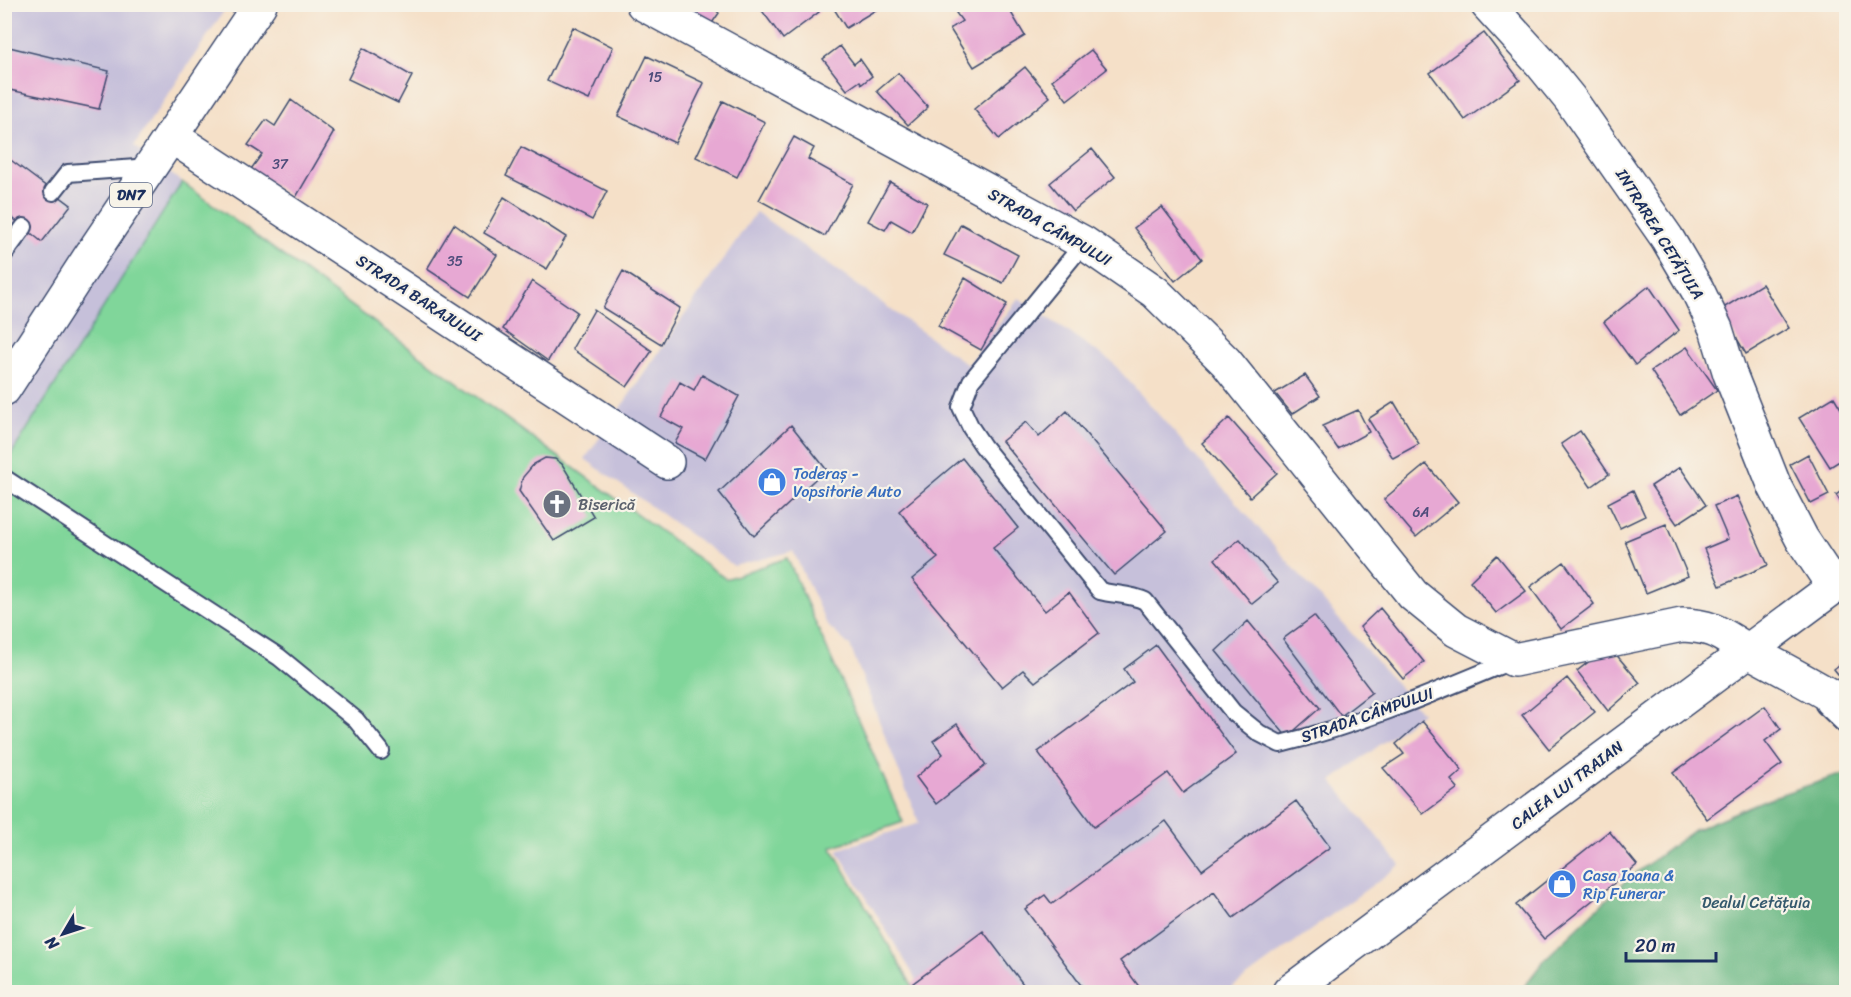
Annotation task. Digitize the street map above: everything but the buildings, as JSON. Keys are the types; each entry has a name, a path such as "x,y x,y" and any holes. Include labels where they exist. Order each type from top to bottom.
{"main road":[{"name":"DN7","path":"4,388 260,4"},
{"name":"STRADA CÂMPULUI","path":"643,4 1084,243 1155,292 1226,362 1413,595 1456,630 1514,660 1682,625 1701,625 1718,631 1748,651"},
{"name":"INTRAREA CETĂȚUIA","path":"1487,4 1570,99 1673,248 1697,289 1716,329 1747,418 1775,487 1802,539 1840,583"},
{"name":"STRADA BARAJULUI","path":"171,136 667,462"},
{"name":"CALEA LUI TRAIAN","path":"1289,993 1840,583"},
{"path":"1748,651 1786,669 1846,705"}],"lane":[{"path":"53,192 68,173 150,167"},
{"path":"4,254 24,227"},
{"name":"STRADA CÂMPULUI","path":"1084,243 971,381 962,407 971,428 983,446 1100,591 1136,596 1145,600 1233,712 1259,733 1280,744 1314,736 1406,704 1514,660"},
{"path":"4,478 279,657 356,720 381,751"},
{"path":"1786,669 1846,726"}],"shaded area":[{"path":"5,5 228,5 134,146 182,182 5,476"},
{"path":"756,212 968,365 1019,298 1112,362 1422,713 1332,781 1400,865 1226,992 924,992 837,850 919,823 850,646 827,625 793,551 734,566 585,459"}],"green space":[{"path":"182,182 726,579 787,558 903,822 831,847 916,992 5,992 4,466"},
{"name":"Dealul Cetățuia","path":"1846,773 1846,992 1520,992 1545,959 1628,879 1694,830 1767,799"}],"place":[{"name":"Toderaș - Vopsitorie Auto","path":"772,482"},
{"name":"Biserică","path":"557,504"},
{"name":"Casa Ioana & Rip Funerar","path":"1562,884"}]}
